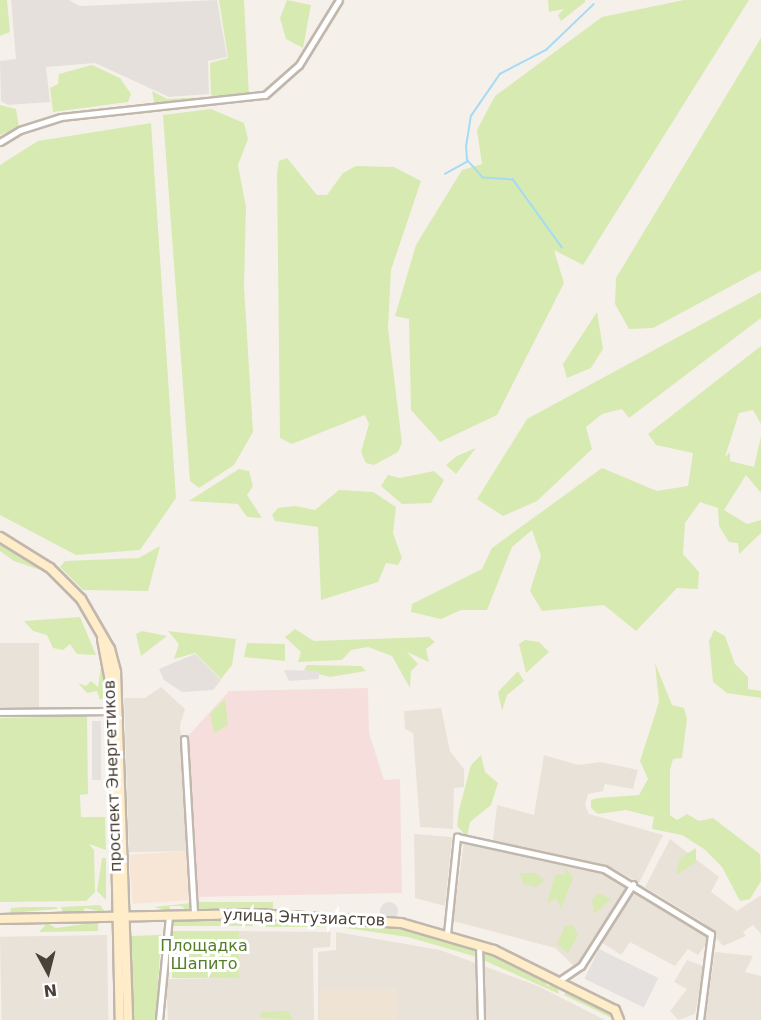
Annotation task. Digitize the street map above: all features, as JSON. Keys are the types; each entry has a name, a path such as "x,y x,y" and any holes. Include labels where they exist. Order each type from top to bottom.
{"main road":[{"name":"проспект Энергетиков","path":"0,537 67,584 102,634 116,696 122,917 120,1020"},
{"name":"проспект Энергетиков","path":"116,696 113,711 118,754"},
{"name":"улица Энтузиастов","path":"0,920 194,915 333,916 447,934 479,945 560,980 615,1010 619,1020"},
{"name":"проспект Энергетиков","path":"122,917 128,1020"}],"street":[{"path":"0,142 20,130 61,117 265,95 299,65 339,0"},
{"path":"0,712 113,711"},
{"path":"184,739 194,915"},
{"path":"447,934 457,837 604,869 633,884 711,934 700,1020"},
{"path":"560,980 581,966 633,884"},
{"path":"159,1020 169,916"},
{"path":"479,945 481,1020"}],"shaded area":[{"path":"11,0 69,0 80,6 217,0 227,57 208,61 209,94 169,97 95,63 46,67 50,102 8,105 1,101 0,61 16,59"},
{"path":"0,643 39,643 39,710 0,710"},
{"path":"195,654 221,680 213,690 182,692 164,680 159,669"},
{"path":"284,670 319,671 319,679 289,681"},
{"path":"161,687 185,709 180,725 187,851 129,852 124,698 145,698"},
{"path":"368,688 369,733 384,780 400,779 402,893 196,897 188,736 229,691"},
{"path":"441,708 450,751 464,769 464,787 454,788 453,829 420,827 413,733 405,729 404,711"},
{"path":"92,721 101,721 101,780 92,780"},
{"path":"544,755 578,765 601,762 638,770 633,789 605,784 603,791 588,794 585,805 589,814 663,835 639,883 613,868 493,841 497,805 534,815"},
{"path":"414,834 452,837 445,906 415,898"},
{"path":"670,839 719,877 711,892 737,911 761,895 761,934 753,925 743,932 746,936 723,946 704,923 645,887"},
{"path":"464,841 604,872 628,886 576,968 555,948 453,921"},
{"path":"187,851 190,900 133,904 129,855"},
{"path":"636,890 707,932 710,939 698,955 688,949 675,966 630,942 621,955 601,942"},
{"path":"389,902 395,905 398,911 395,917 389,920 383,917 380,911 383,905"},
{"path":"239,931 331,932 330,947 313,948 314,1020 168,1020 166,979 239,978"},
{"path":"336,932 440,950 538,986 605,1020 318,1020 318,952 336,950"},
{"path":"107,935 108,1020 1,1020 0,937"},
{"path":"599,949 658,978 644,1008 585,979"},
{"path":"715,952 753,956 745,972 761,976 761,1020 705,1020"},
{"path":"687,960 704,966 695,1014 678,1020 670,1011 687,989 674,982"},
{"path":"320,989 397,989 397,1020 320,1020"}],"green space":[{"path":"0,0 7,0 10,32 0,36"},
{"path":"219,0 244,0 249,96 217,102 211,94 210,63 228,58"},
{"path":"287,0 311,5 303,48 286,39 280,18"},
{"path":"548,0 585,0 585,2 561,21 558,15 564,9 549,12"},
{"path":"684,0 749,0 583,265 554,250 564,283 497,415 440,442 411,410 409,319 395,316 416,245 462,170 482,164 477,130 495,96 602,17"},
{"path":"761,38 761,270 653,328 629,329 615,304 616,278"},
{"path":"92,65 120,78 131,94 128,102 53,112 50,88 58,84 59,74"},
{"path":"152,91 167,99 211,97 211,101 155,106"},
{"path":"0,105 16,109 19,127 0,135"},
{"path":"211,109 244,123 248,139 238,165 246,207 244,287 253,432 234,465 199,488 190,481 163,115"},
{"path":"151,123 176,498 140,550 76,555 0,515 0,165 38,141"},
{"path":"287,158 317,195 327,195 343,173 356,166 394,167 421,181 391,270 388,328 402,443 398,452 374,465 366,463 361,452 369,424 365,415 292,444 280,438 277,173 279,161"},
{"path":"761,292 761,318 629,418 622,409 602,414 586,427 592,449 537,501 503,516 477,499 527,419"},
{"path":"597,312 603,349 591,368 567,378 563,364"},
{"path":"761,346 761,424 753,410 739,413 725,457 730,452 730,461 754,467 761,436 761,493 746,475 724,510 747,524 761,520 761,533 739,554 738,543 729,542 719,526 718,508 700,502 685,523 683,554 699,572 698,589 677,588 636,631 604,605 542,611 530,591 541,556 532,530 512,547 487,610 461,610 441,619 411,612 412,604 482,569 492,548 602,468 657,491 688,486 693,453 656,445 648,434"},
{"path":"476,448 456,474 446,465 457,456"},
{"path":"239,469 249,471 253,486 247,495 262,518 247,517 238,504 189,501"},
{"path":"434,471 444,480 431,503 402,504 381,486 388,475 400,478"},
{"path":"339,490 373,492 396,507 393,533 402,558 398,565 386,563 378,582 321,600 318,527 275,521 272,515 278,508 295,506 315,510"},
{"path":"0,542 33,562 40,570 14,561 0,551"},
{"path":"160,546 148,591 83,590 60,567 65,561 139,558"},
{"path":"80,617 96,655 77,654 70,644 63,650 53,648 47,635 33,631 24,621"},
{"path":"295,629 314,641 429,637 435,642 426,649 429,662 407,652 418,664 411,671 410,688 392,656 368,647 351,650 342,660 298,662 301,652 285,637"},
{"path":"714,630 725,636 735,664 748,677 748,689 761,691 761,698 727,693 713,682 709,641"},
{"path":"142,631 167,636 141,656 136,634"},
{"path":"168,631 236,639 232,665 221,679 195,653 174,659 179,644"},
{"path":"525,640 539,642 549,652 526,673 519,644"},
{"path":"247,643 285,644 285,661 244,657"},
{"path":"102,659 109,695 100,700 97,691 87,693 78,683 86,686 91,681 98,687"},
{"path":"655,663 672,705 684,708 687,719 682,758 673,759 670,770 670,815 677,820 687,814 699,821 713,818 760,854 761,881 750,899 740,901 722,867 704,849 682,835 652,829 654,817 626,810 598,814 591,808 591,800 598,798 639,795 648,779 640,761 659,702"},
{"path":"307,665 361,666 366,671 330,677 304,670"},
{"path":"518,671 524,681 507,695 502,711 498,692"},
{"path":"225,699 228,725 214,733 210,714"},
{"path":"87,716 88,794 80,795 81,817 105,817 106,850 89,844 94,850 95,892 86,901 0,902 0,718"},
{"path":"481,755 485,772 498,783 491,805 470,822 467,837 457,826 459,810 471,765"},
{"path":"696,848 696,862 676,875 680,858"},
{"path":"102,858 106,858 106,900 97,891"},
{"path":"564,866 573,878 561,909 556,898 547,903 555,875 566,874"},
{"path":"519,873 535,873 545,880 536,887 524,884"},
{"path":"598,893 611,899 594,914 592,900"},
{"path":"196,902 273,902 273,909 199,911"},
{"path":"191,903 188,911 181,906 170,906 170,911 154,907"},
{"path":"100,905 106,913 85,908 82,914 63,913 61,907"},
{"path":"57,907 57,909 10,913 11,908"},
{"path":"174,917 253,917 253,926 174,926"},
{"path":"259,917 330,919 329,927 259,927"},
{"path":"337,920 419,931 474,947 477,957 408,937 339,927"},
{"path":"98,922 98,931 39,932 47,923 56,928"},
{"path":"573,925 578,935 568,953 557,944 565,926"},
{"name":"Площадка Шапито","path":"172,931 239,931 239,978 172,978"},
{"path":"161,935 156,1020 130,1020 128,936"},
{"path":"482,948 535,972 548,986 557,984 559,994 481,959"},
{"path":"567,990 612,1011 616,1020 564,995"},
{"path":"288,1011 293,1020 259,1017 262,1012"}],"waterway":[{"path":"562,248 513,180 483,178 467,160 466,147 471,116 500,74 546,50 594,4"},
{"path":"445,174 468,161"}]}
